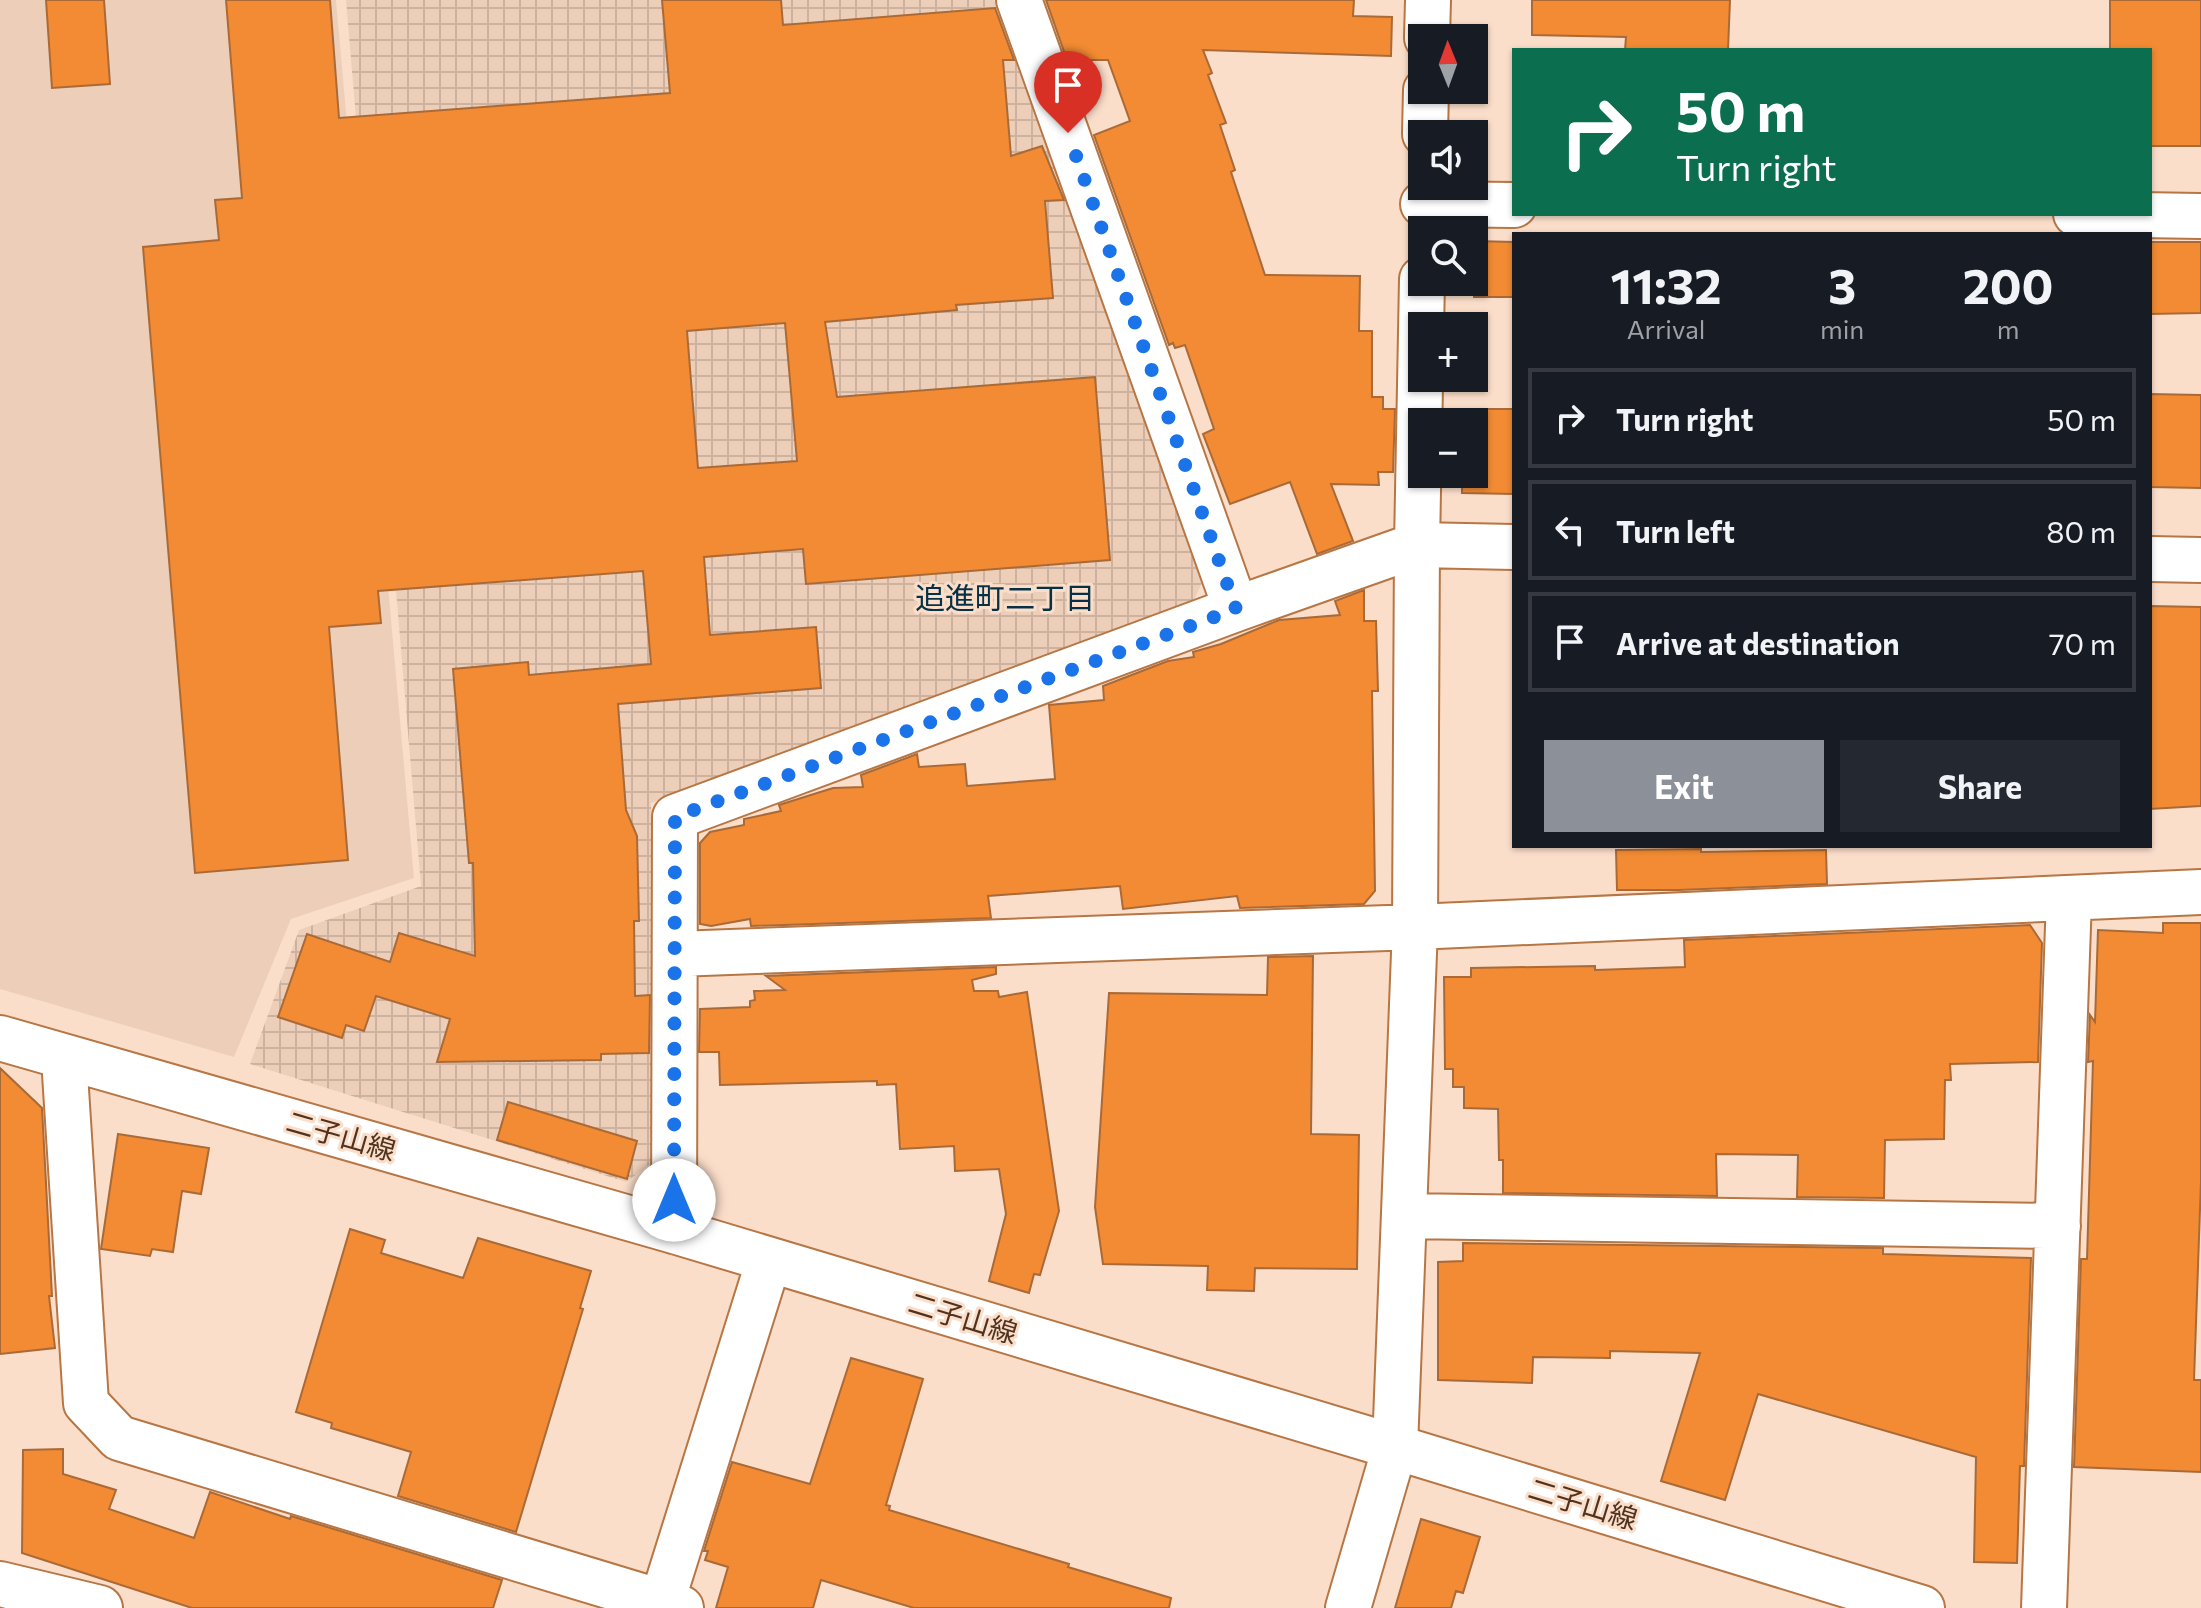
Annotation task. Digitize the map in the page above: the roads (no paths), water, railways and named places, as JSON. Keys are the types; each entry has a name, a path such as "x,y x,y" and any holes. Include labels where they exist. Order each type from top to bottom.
{"street":[{"path":"1019,0 1236,609"},
{"path":"1427,24 1428,0"},
{"path":"1423,207 1512,205"},
{"path":"2152,215 2201,216"},
{"path":"1348,1608 1395,1447 1415,927 1422,296"},
{"path":"674,1231 675,817 1417,545 1512,547"},
{"path":"2152,559 2201,560"},
{"path":"676,954 1415,927 2201,892"},
{"path":"2044,1608 2069,898"},
{"name":"二子山線","path":"0,1038 674,1231 1922,1608"},
{"path":"64,1058 86,1403 119,1438 667,1606 769,1260"},
{"path":"1404,1216 2058,1226"},
{"path":"0,1584 100,1608"}],"district":[{"name":"追進町二丁目","path":"1005,599"}]}
